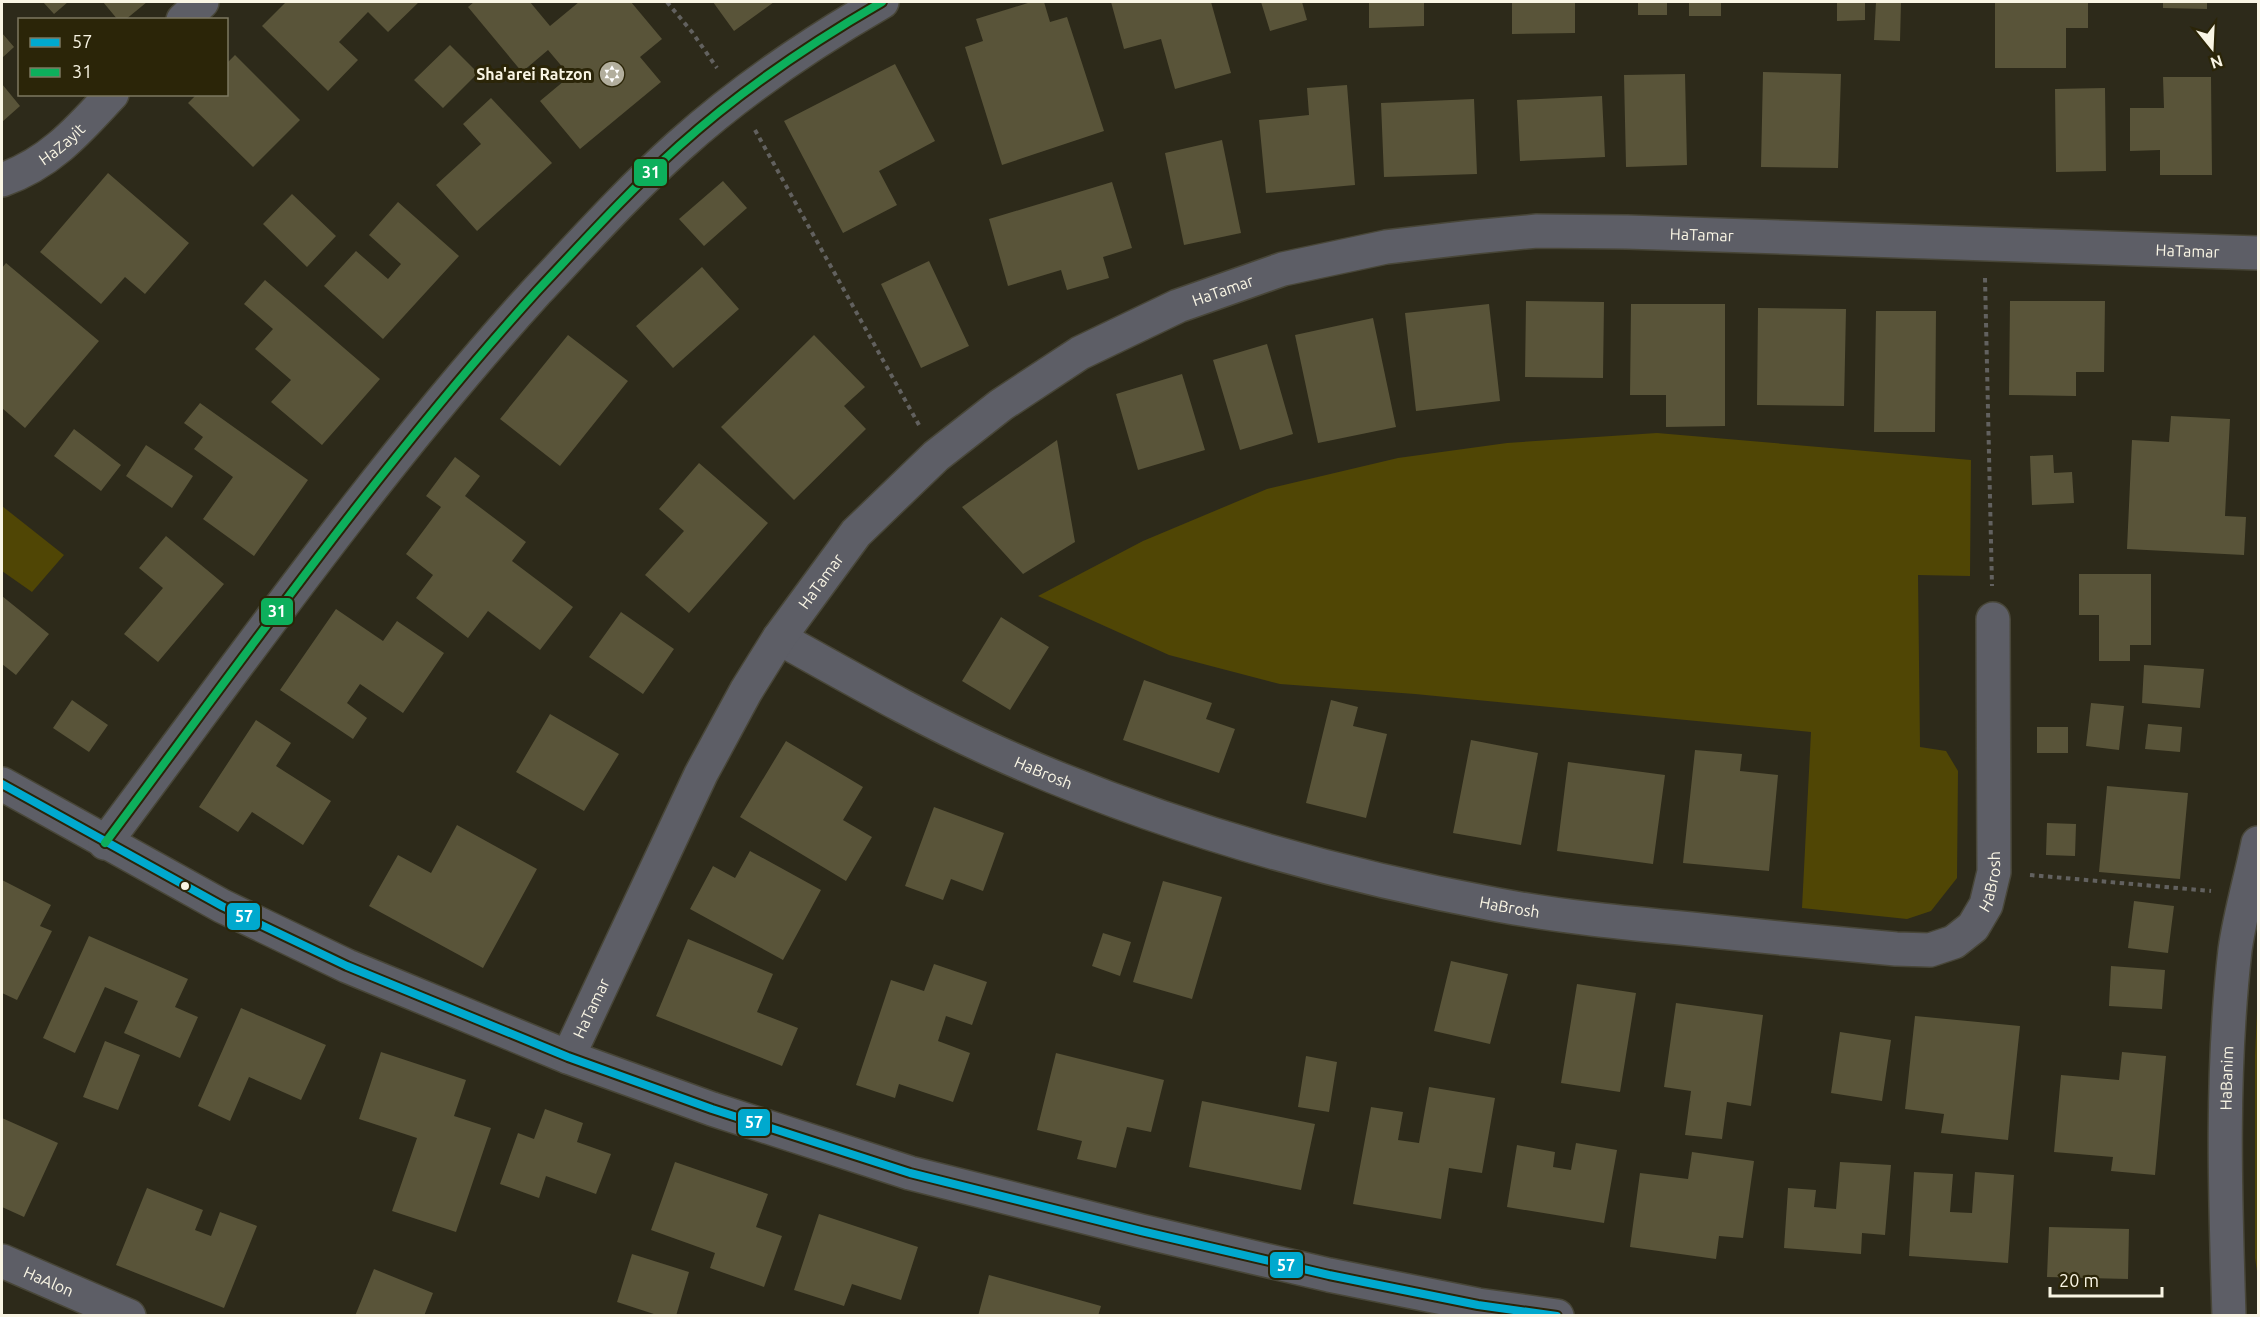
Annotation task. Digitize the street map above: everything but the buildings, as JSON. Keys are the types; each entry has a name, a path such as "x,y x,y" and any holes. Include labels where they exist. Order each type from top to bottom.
{"street":[{"path":"185,18 202,2"},
{"path":"105,843 365,496 476,358 597,227 680,146 738,99 830,32 882,2"},
{"name":"HaZayit","path":"2,180 34,167 64,145 110,96"},
{"name":"HaTamar","path":"568,1057 701,774 746,691 779,638 856,533 936,456 1001,405 1080,353 1178,306 1283,269 1386,247 1537,231 2259,253"},
{"name":"HaBrosh","path":"779,638 893,702 997,753 1101,796 1222,837 1366,876 1499,906 1617,922 1896,949 1930,950 1954,942 1973,927 1986,905 1994,872 1993,619"},
{"path":"2,784 222,906 347,966 568,1057 712,1109 910,1173 1196,1244 1478,1310 1557,1316"},
{"name":"HaBanim","path":"2229,1316 2224,1170 2227,1049 2236,948 2259,843"},
{"name":"HaAlon","path":"2,1261 129,1316"}],"path":[{"path":"666,2 692,32 738,99 936,456"},
{"path":"1984,243 1993,619"},
{"path":"1994,872 2247,895"}],"shaded area":[{"path":"1657,433 1971,460 1970,576 1918,575 1920,747 1946,751 1958,771 1957,878 1931,911 1907,919 1802,908 1811,732 1415,694 1280,684 1169,655 1038,596 1143,541 1267,489 1398,458 1507,443"},
{"path":"2,506 64,555 32,592 2,571"},
{"path":"2258,990 2258,1278 2255,1258 2255,1055"}],"transit line":[{"name":"31","path":"105,843 368,492 479,357 537,291 606,217 702,126 777,69 882,2"},
{"name":"57","path":"2,784 222,906 347,966 568,1057 712,1109 910,1173 1141,1231 1329,1275 1478,1305 1557,1316"}],"place":[{"name":"Sha'arei Ratzon","path":"612,74"}]}
